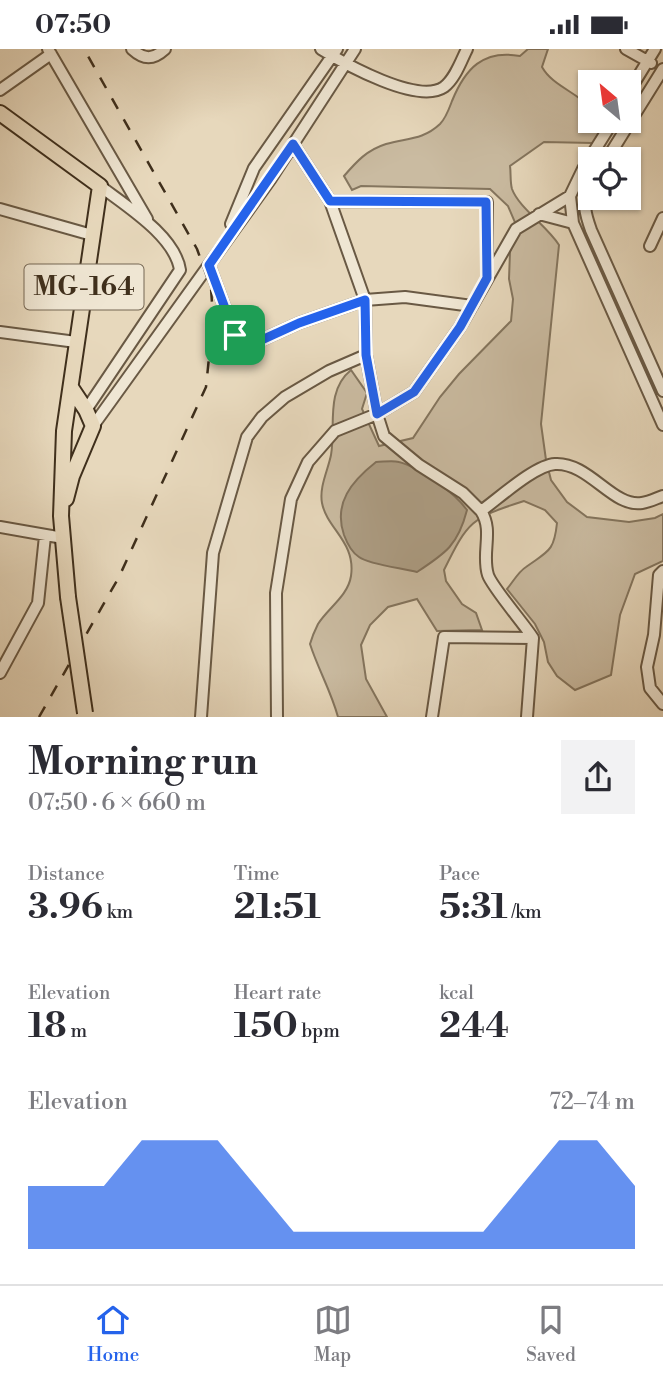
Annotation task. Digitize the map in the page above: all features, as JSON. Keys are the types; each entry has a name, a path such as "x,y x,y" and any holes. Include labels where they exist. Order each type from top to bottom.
{"main road":[{"path":"0,113 100,186"},
{"name":"MG-164","path":"86,715 68,597 61,516 61,475 76,342 100,186"},
{"path":"72,389 93,426"},
{"name":"MG-164","path":"61,516 72,477 93,426"},
{"path":"64,431 76,442 85,444"}],"street":[{"path":"132,49 144,58 155,58 165,49"},
{"path":"321,49 335,53 346,62 409,91 425,93 443,88 452,78 467,49"},
{"path":"93,426 209,265 355,49"},
{"path":"614,147 663,69 626,49"},
{"path":"641,72 655,49"},
{"path":"0,90 50,51 150,224 178,256 180,270 86,410"},
{"path":"225,239 254,167 335,53"},
{"path":"605,133 570,196 573,223 663,425"},
{"path":"293,144 330,201 365,300 366,355 384,436 419,465 463,493 488,522 489,577 533,638 527,717"},
{"path":"100,186 150,224"},
{"path":"277,717 276,593 291,499 308,462 335,431 377,414 414,392 472,306 516,229 570,196"},
{"path":"330,201 486,202 487,278"},
{"path":"0,209 92,235"},
{"path":"585,210 590,230 663,391"},
{"path":"539,214 573,223"},
{"path":"650,246 662,223"},
{"path":"209,265 235,335 243,343 253,344 299,323 365,300 405,297 472,306"},
{"path":"0,332 76,342"},
{"path":"201,717 213,554 247,437 262,417 285,397 329,371 366,355"},
{"path":"481,511 530,476 553,464 572,466 600,482 623,500 641,504 663,496"},
{"path":"0,527 63,538"},
{"path":"0,673 38,603 45,536"},
{"path":"663,571 659,575 654,635 647,667 650,688 663,704"},
{"path":"432,717 444,636 533,638"}],"shaded area":[{"path":"528,49 548,49 542,67 551,79 578,98 578,133 599,133 593,143 544,142 510,166 511,186 516,196 559,245 541,424 551,480 567,502 587,517 629,522 663,514 663,561 635,574 620,615 611,675 575,690 557,676 548,662 544,642 535,624 507,589 520,572 549,550 557,523 545,510 524,501 482,517 466,531 444,570 446,581 462,604 476,613 482,630 437,631 417,599 388,607 370,625 361,645 366,679 387,717 338,717 310,644 318,624 342,596 351,576 349,554 329,521 321,497 331,455 333,410 338,388 351,370 367,393 362,409 379,446 413,438 459,374 511,321 513,299 509,279 510,252 517,227 508,206 490,189 361,186 352,190 344,176 373,149 421,136 440,124 463,79 477,64 496,56 520,56"},
{"path":"396,461 416,469 445,489 467,510 455,540 436,559 417,572 364,560 352,550 344,535 341,523 343,503 352,485 376,462"}],"railway":[{"path":"39,717 119,577 206,387 213,318 211,288 197,249 84,49"}],"route":[{"path":"293,144 330,201 486,202 487,278 460,327 414,392 377,414 366,355 365,300 299,323 253,344 243,343 235,335 209,265 293,144"}]}
